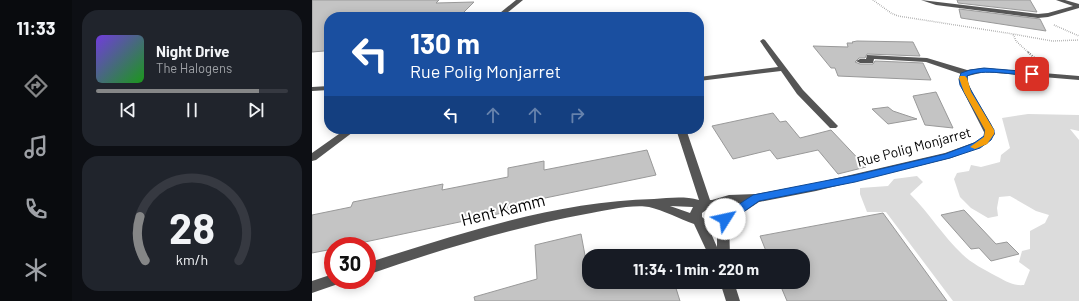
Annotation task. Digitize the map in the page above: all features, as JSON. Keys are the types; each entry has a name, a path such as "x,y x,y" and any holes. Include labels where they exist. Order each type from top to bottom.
{"street":[{"path":"504,12 520,0"},
{"path":"924,0 936,3 1035,16 1048,15 1079,6"},
{"path":"1059,0 1079,6"},
{"path":"763,42 800,92 834,126"},
{"path":"860,61 870,61 870,57 922,59 967,73 984,70 1079,78"},
{"path":"704,78 782,69"},
{"name":"Rue Polig Monjarret","path":"707,205 729,199 756,198 847,180 947,156 984,142 990,134 990,130 964,85 963,76 967,73"},
{"path":"312,88 324,88"},
{"path":"312,158 345,134"},
{"path":"683,134 707,205"},
{"name":"Rue Polig Monjarret","path":"724,220 756,198"},
{"name":"Hent Kamm","path":"376,266 464,238 542,218 616,205 683,201 707,205"},
{"name":"Hent Kamm","path":"650,203 699,223"},
{"path":"712,249 699,223 696,212 707,205 722,209 726,215 724,220 724,249"},
{"path":"699,223 712,227 724,220"},
{"path":"312,286 324,283"},
{"path":"729,289 733,301"}],"path":[{"path":"873,0 891,13 898,16 1052,41 1079,40"},
{"path":"1035,16 1079,36"},
{"path":"1012,34 1016,41 1049,71 1048,75"}],"shaded area":[{"path":"1028,114 1079,115 1079,131 1070,129 1079,140 1079,301 953,301 886,212 867,212 860,194 860,188 888,186 894,179 917,176 923,182 910,194 955,247 978,266 987,271 1009,283 1024,285 1030,270 1019,262 1022,251 1030,249 1030,231 1045,223 1049,215 1036,211 1010,196 999,197 997,208 998,216 988,218 971,208 960,197 954,179 957,173 969,171 971,165 981,167 1000,162 1001,155 1010,148 1002,118"}],"building":[{"path":"312,0 439,0 436,3 474,2 464,12 324,12 324,51 312,52"},
{"path":"957,0 1030,0 1037,12 958,3"},
{"path":"959,9 1040,19 1046,31 961,18"},
{"path":"857,41 913,42 920,56 867,54 865,58 859,58 855,62 860,64 873,64 875,61 923,63 931,80 838,76 835,68 831,68 813,46 848,47 847,43"},
{"path":"936,92 953,128 925,125 913,96"},
{"path":"888,107 893,111 917,119 888,124 872,109"},
{"path":"773,113 780,122 786,121 800,138 831,130 866,167 838,174 818,150 777,159 770,150 733,159 712,126"},
{"path":"647,150 656,175 521,203 521,209 376,240 376,237 324,237 324,251 312,253 312,215 351,207 353,202 443,184 442,190 508,177 508,168 544,161 544,170"},
{"path":"964,210 996,244 1007,242 1019,254 991,261 979,248 971,249 941,215"},
{"path":"883,213 947,301 787,301 782,289 810,289 810,249 765,249 760,236"},
{"path":"581,234 584,249 582,249 582,289 676,289 680,301 475,301 474,297 537,279 535,245"}],"slow traffic":[{"path":"963,78 967,92 990,130 988,138 975,147"}],"route":[{"path":"725,219 756,198 855,178 947,156 977,146 988,138 990,130 967,92 964,85 963,76 967,73 979,70 1032,74"}]}
